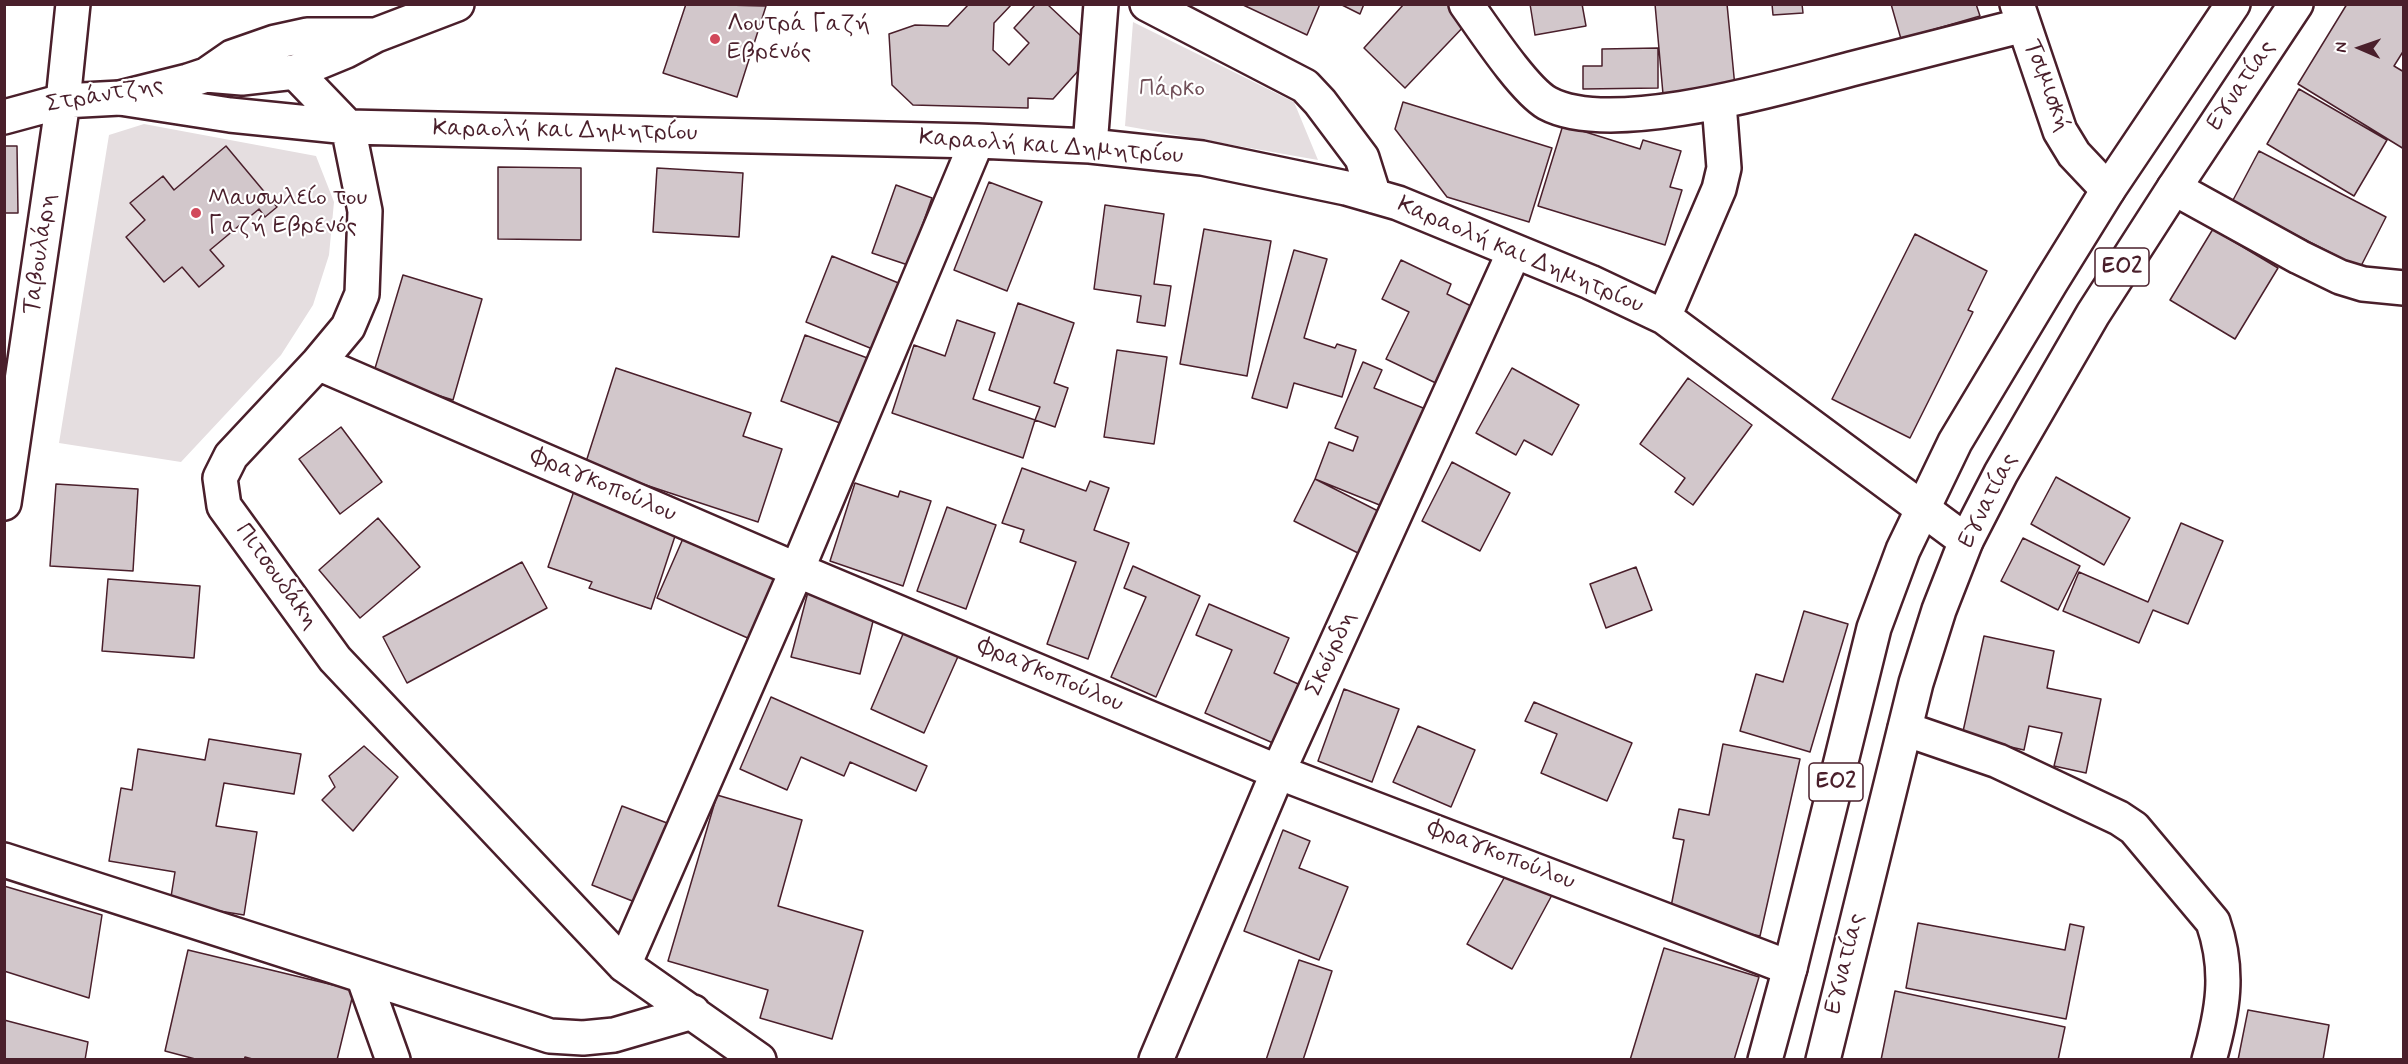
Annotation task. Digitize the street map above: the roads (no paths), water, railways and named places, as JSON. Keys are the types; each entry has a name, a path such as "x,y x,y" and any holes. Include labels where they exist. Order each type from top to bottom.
{"main road":[{"name":"Ταβουλάρη","path":"4,503 63,101 74,4"},
{"name":"Στράντζης","path":"206,75 242,78 295,72 346,51 376,35 457,4"},
{"path":"1090,146 1101,4"},
{"path":"1147,4 1305,86 1320,102 1362,158 1374,196"},
{"path":"1466,4 1521,78 1547,102 1578,112 1618,115 1719,103 2020,15"},
{"name":"ΕΟ2","path":"1765,1059 1790,968 1874,628 1902,550 1955,442 2108,190 2233,4"},
{"name":"Εγνατίας","path":"1823,1059 1927,646 1966,542 2001,473 2087,323 2296,4"},
{"name":"Τσιμισκή","path":"2020,15 2060,131 2074,154 2108,190"},
{"name":"Στράντζης","path":"4,117 63,101 120,98 206,75 232,57 275,42 307,35 376,35"},
{"path":"295,72 348,127"},
{"path":"206,75 247,87 285,122"},
{"name":"Καραολή και Δημητρίου","path":"120,98 285,122 348,127 977,141 1090,146 1163,153 1247,166 1374,196 1398,203 1590,282 1664,317 1966,542"},
{"path":"1664,317 1719,189 1724,168 1719,103"},
{"name":"Πιτσουδάκη","path":"348,127 365,211 362,294 348,327 318,363 227,461 220,478 224,506 336,659 624,964 759,1059"},
{"path":"624,964 797,570 977,141"},
{"path":"2174,188 2340,277 2363,284 2403,288"},
{"name":"Σκούρδη","path":"1156,1059 1278,771 1514,252"},
{"name":"Φραγκοπούλου","path":"318,363 797,570 1278,771 1790,968"},
{"path":"1905,729 1998,761 2101,808 2134,828 2213,922 2219,938 2222,951 2223,996 2220,1022 2209,1059"},
{"path":"4,860 550,1036 583,1038 614,1035 693,1012"},
{"path":"363,976 393,1059"}],"place":[{"name":"Λουτρά Γαζή Εβρενός","path":"715,39"},
{"name":"Μαυσωλείο του Γαζή Εβρενός","path":"196,213"}],"park label":[{"name":"Πάρκο","path":"1172,90"}]}
